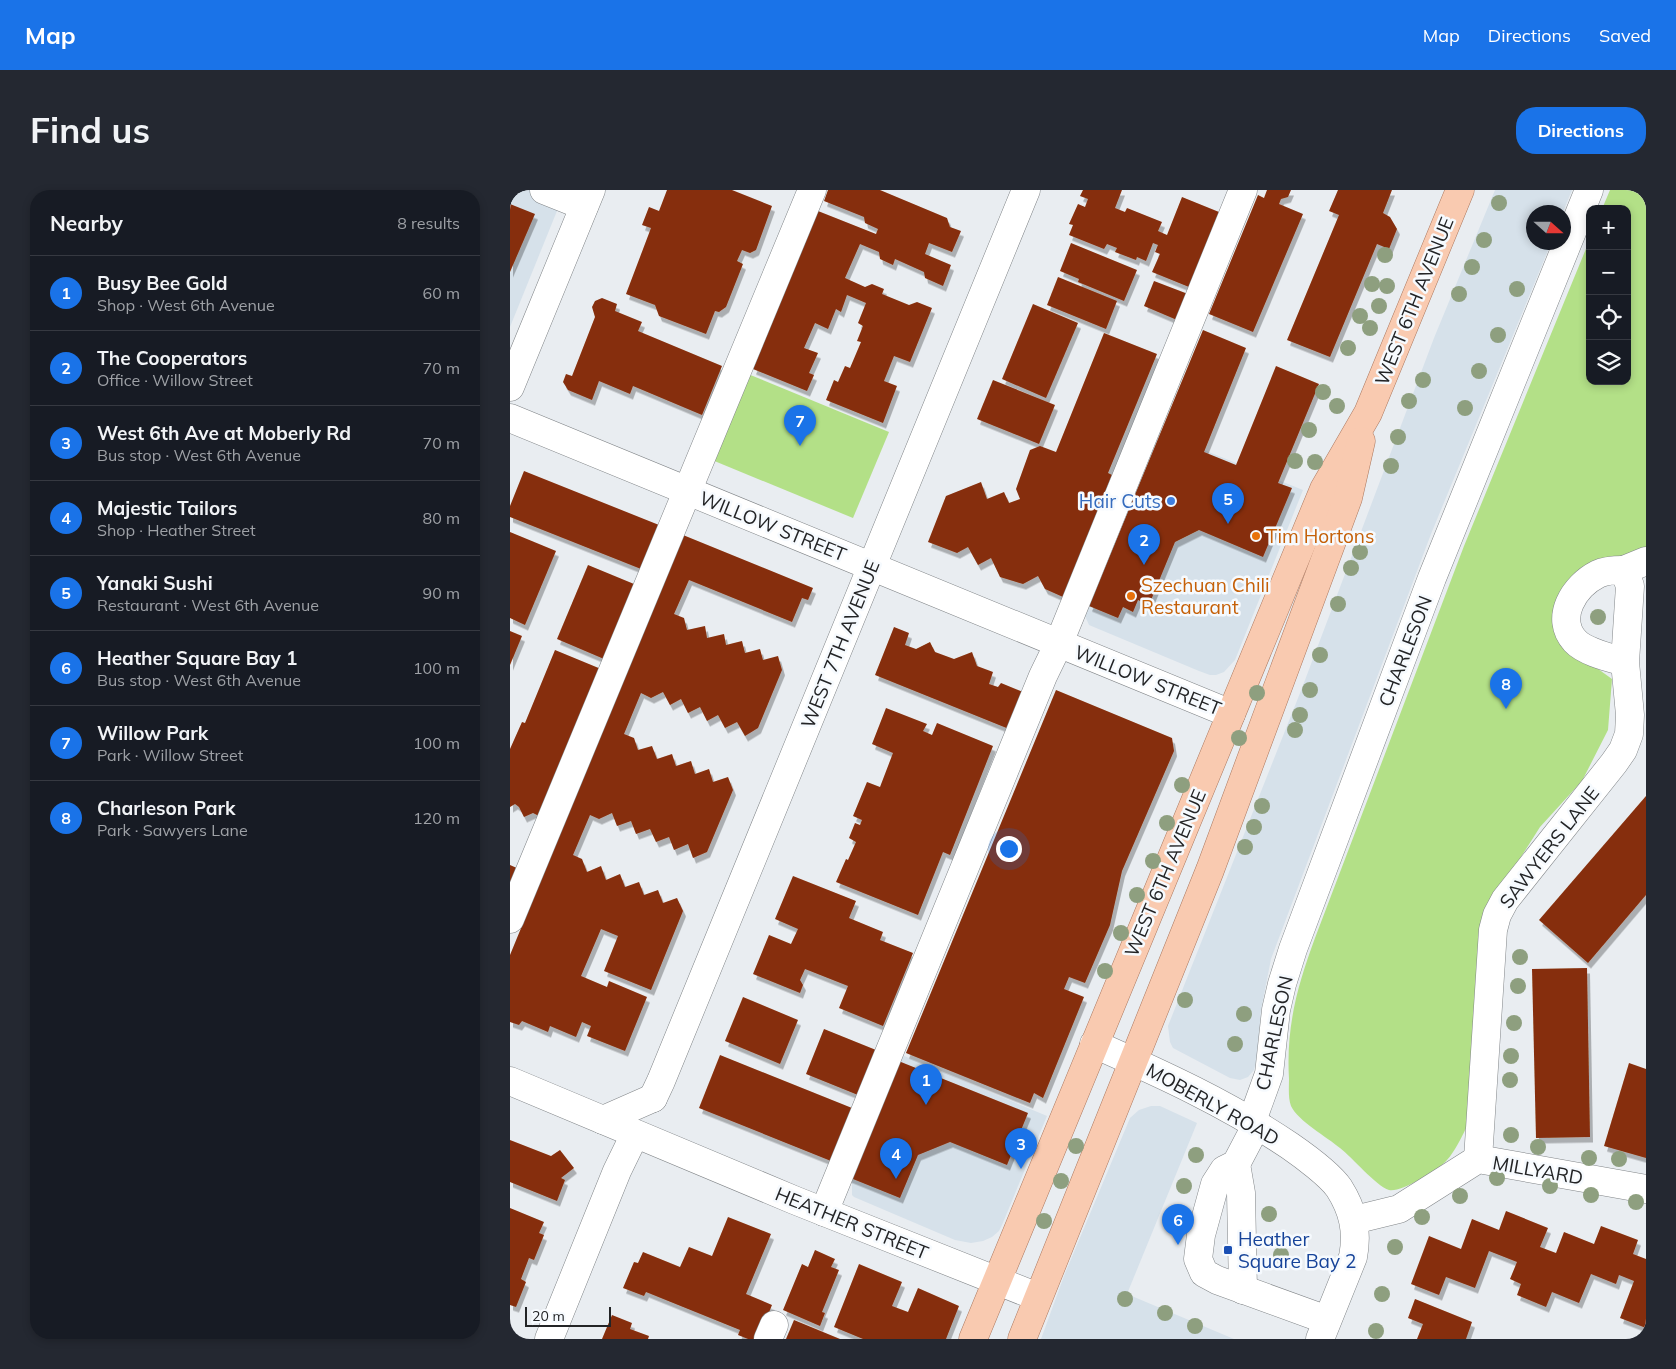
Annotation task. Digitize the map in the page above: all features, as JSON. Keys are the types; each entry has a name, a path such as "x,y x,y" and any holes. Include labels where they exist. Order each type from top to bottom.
{"main road":[{"name":"WEST 6TH AVENUE","path":"974,1339 1324,489 1368,413 1460,190"},
{"name":"WEST 6TH AVENUE","path":"1022,1339 1210,870 1348,498 1368,413"}],"street":[{"path":"510,388 588,198 544,190"},
{"path":"510,919 812,190"},
{"name":"WEST 7TH AVENUE","path":"653,1098 662,1081 1026,190"},
{"path":"824,1212 1043,676 1059,643 1243,190"},
{"name":"CHARLESON","path":"1236,1164 1254,1122 1269,1074 1276,1010 1293,949 1432,578 1589,190"},
{"name":"WILLOW STREET","path":"510,418 1231,714"},
{"name":"SAWYERS LANE","path":"1478,1159 1493,930 1497,915 1505,900 1614,764 1629,734 1630,715 1625,662 1630,586 1635,565 1598,574 1584,583 1572,597 1567,609 1566,622 1569,633 1576,643 1596,653 1625,662"},
{"name":"MOBERLY ROAD","path":"1094,1044 1192,1088 1254,1122 1307,1158 1338,1186 1354,1220 1356,1232 1353,1257 1324,1330"},
{"name":"HEATHER STREET","path":"510,1081 824,1212 1038,1297"},
{"path":"603,1120 653,1098 668,1147"},
{"path":"549,1339 617,1171 635,1134"},
{"name":"MILLYARD","path":"1354,1220 1399,1209 1478,1159 1646,1189"},
{"path":"1243,1290 1241,1193 1236,1164 1224,1170 1215,1184 1201,1235 1198,1259 1204,1272 1217,1280 1243,1290 1324,1330"}],"shaded area":[{"path":"510,190 544,190 559,206 510,327"},
{"path":"1495,190 1572,190 1566,205 1526,205 1526,250 1548,250 1431,534 1271,959 1261,1010 1254,1070 1248,1077 1240,1080 1230,1078 1173,1048 1170,1042 1168,1026 1302,688 1434,338"},
{"path":"1147,427 1303,490 1235,660 1224,672 1216,675 1199,671 1089,625 1085,616 1085,607"},
{"path":"890,1050 1047,1116 1002,1225 999,1231 992,1237 971,1243 955,1240 852,1195 852,1174"},
{"path":"1151,1106 1160,1106 1197,1123 1127,1294 1234,1339 1041,1339 1064,1276 1130,1118 1139,1110"}],"green space":[{"path":"1610,190 1646,190 1646,548 1596,565 1568,589 1587,661 1612,679 1608,730 1582,781 1540,827 1490,906 1465,1131 1450,1157 1439,1168 1409,1185 1389,1190 1378,1183 1340,1148 1306,1123 1291,1106 1289,1096 1289,1042 1294,1007 1315,938 1464,546 1586,249 1586,385 1631,385 1631,205 1604,205"},
{"path":"748,374 889,432 853,518 712,460"}],"building":[{"path":"667,190 732,190 772,206 756,250 750,253 742,250 737,261 743,264 726,307 719,312 715,311 706,334 659,316 655,305 626,294 651,228 642,225 649,207 659,211"},
{"path":"828,190 880,190 947,218 950,227 961,231 952,252 929,243 925,254 951,265 943,286 925,278 924,272 895,259 893,265 880,259 879,252 860,244 845,278 865,287 872,284 884,289 882,294 909,305 917,302 932,308 910,362 894,356 884,381 897,386 883,423 826,400 834,380 838,382 845,366 850,368 861,342 857,341 863,326 858,323 866,303 847,295 841,312 836,309 828,329 815,323 804,348 818,353 809,373 814,375 807,391 753,369 818,211 876,234 878,229 865,223 864,217 824,201"},
{"path":"1083,190 1122,190 1115,208 1125,212 1127,208 1162,222 1158,231 1167,235 1182,197 1219,212 1189,287 1152,272 1160,254 1155,252 1158,245 1153,243 1146,261 1137,257 1136,260 1115,252 1117,248 1107,244 1104,249 1069,235 1073,225 1069,224 1078,204 1085,207 1088,199 1080,196"},
{"path":"1267,190 1291,190 1288,197 1281,199 1279,204 1303,214 1253,332 1209,314 1258,195 1264,198"},
{"path":"1338,190 1392,190 1383,213 1390,217 1397,229 1389,249 1377,244 1330,357 1287,340 1339,215 1329,211"},
{"path":"510,204 535,214 510,272"},
{"path":"1071,243 1137,270 1124,301 1078,282 1079,279 1060,271"},
{"path":"1058,277 1117,301 1106,329 1047,305"},
{"path":"1154,281 1188,294 1177,320 1144,306"},
{"path":"602,298 617,304 615,311 642,322 638,331 722,366 702,415 633,386 630,394 599,381 592,400 568,390 563,382 566,374 572,376 595,317 592,307 595,301"},
{"path":"1033,304 1078,323 1046,398 1002,379"},
{"path":"1203,330 1246,348 1204,452 1236,465 1276,366 1319,384 1278,483 1292,488 1263,557 1199,530 1175,542 1149,605 1138,600 1133,612 1123,607 1118,618 1089,606"},
{"path":"1104,333 1157,354 1108,473 1112,475 1063,597 1045,589 1038,576 1023,584 1000,577 991,558 978,565 968,547 957,553 928,542 946,496 981,482 987,499 1004,492 1009,503 1020,499 1016,489 1030,450 1040,446 1056,452"},
{"path":"993,380 1055,405 1039,444 977,419"},
{"path":"524,471 659,525 641,569 510,517 510,506"},
{"path":"510,532 556,551 525,625 510,618"},
{"path":"683,535 813,588 808,600 802,598 792,622 689,580 674,614 684,618 687,630 705,626 707,638 724,634 726,645 742,641 745,653 760,649 763,660 778,656 782,670 758,728 745,736 737,722 725,728 718,715 707,721 700,707 688,713 681,699 670,705 663,692 651,698 641,693 624,734 634,738 638,750 652,746 657,759 672,754 676,766 691,761 695,774 709,769 713,782 728,777 733,790 707,852 693,858 688,844 674,850 669,837 656,842 650,829 636,834 631,821 617,826 612,813 599,819 590,815 573,855 582,859 587,872 601,866 606,880 620,874 625,887 639,882 644,895 658,890 663,903 677,898 683,911 651,990 604,971 618,936 601,929 581,976 607,987 609,981 647,997 625,1051 587,1036 591,1026 582,1022 576,1037 550,1026 548,1032 522,1021 519,1025 510,1022 510,955"},
{"path":"588,565 634,584 604,659 557,639"},
{"path":"894,627 909,633 905,645 916,649 930,642 935,652 954,659 972,652 977,666 993,672 989,684 998,687 1001,683 1023,692 1009,729 875,675"},
{"path":"510,631 522,636 510,665"},
{"path":"555,650 601,669 539,816 533,813 524,817 519,807 515,804 510,807 510,749 522,722 525,723"},
{"path":"1056,690 1172,738 1174,751 1122,871 1110,925 1085,983 1069,977 1064,989 1084,997 1043,1098 1034,1093 1030,1103 906,1053"},
{"path":"886,708 927,724 923,731 932,735 937,723 993,746 950,855 943,852 918,915 836,882 856,842 849,838 855,823 860,825 862,820 853,816 867,782 880,787 893,753 872,744"},
{"path":"1646,796 1646,895 1588,963 1539,920"},
{"path":"510,865 519,869 510,890"},
{"path":"793,876 856,901 849,918 883,932 880,940 913,953 883,1026 839,1008 848,986 805,969 800,980 803,985 800,993 753,974 769,935 791,944 798,929 775,919"},
{"path":"1587,968 1590,1137 1536,1138 1532,969"},
{"path":"743,997 798,1020 780,1064 725,1041"},
{"path":"824,1029 876,1050 858,1095 806,1074"},
{"path":"720,1055 852,1108 831,1161 699,1108"},
{"path":"896,1060 1028,1113 1007,1165 950,1142 918,1155 900,1198 848,1177"},
{"path":"1629,1063 1646,1069 1646,1158 1604,1146"},
{"path":"510,1140 551,1156 560,1150 574,1168 561,1178 565,1180 557,1201 510,1182"},
{"path":"510,1208 544,1222 539,1233 544,1235 534,1260 529,1258 521,1279 526,1282 516,1307 510,1305"},
{"path":"1506,1211 1548,1228 1540,1247 1556,1253 1564,1232 1594,1244 1601,1226 1638,1240 1633,1254 1646,1259 1646,1328 1620,1318 1634,1281 1619,1275 1616,1284 1591,1274 1579,1303 1552,1292 1546,1307 1517,1295 1521,1284 1510,1279 1517,1262 1489,1251 1475,1288 1446,1277 1439,1295 1411,1284 1429,1236 1461,1249 1472,1219 1499,1230"},
{"path":"728,1217 771,1234 746,1294 772,1305 758,1339 748,1339 738,1335 740,1330 646,1292 644,1296 623,1288 634,1262 638,1263 643,1252 680,1267 689,1247 712,1256"},
{"path":"815,1250 835,1259 831,1267 839,1270 822,1312 825,1313 820,1326 783,1310 802,1264 808,1267"},
{"path":"859,1264 902,1282 892,1306 908,1312 918,1288 959,1306 946,1339 863,1339 834,1327"},
{"path":"1415,1299 1472,1322 1466,1339 1417,1339 1423,1324 1408,1318"},
{"path":"612,1315 632,1323 630,1329 649,1336 648,1339 602,1339"},
{"path":"794,1320 840,1339 786,1339"}],"place":[{"name":"Willow Park","path":"800,446"},
{"name":"Hair Cuts","path":"1171,501"},
{"name":"Yanaki Sushi","path":"1228,524"},
{"name":"Tim Hortons","path":"1256,536"},
{"name":"The Cooperators","path":"1144,565"},
{"name":"Szechuan Chili Restaurant","path":"1131,596"},
{"name":"Charleson Park","path":"1506,709"},
{"name":"Busy Bee Gold","path":"926,1105"},
{"name":"West 6th Ave at Moberly Rd","path":"1021,1169"},
{"name":"Majestic Tailors","path":"896,1179"},
{"name":"Heather Square Bay 1","path":"1178,1245"},
{"name":"Heather Square Bay 2","path":"1228,1250"}]}
